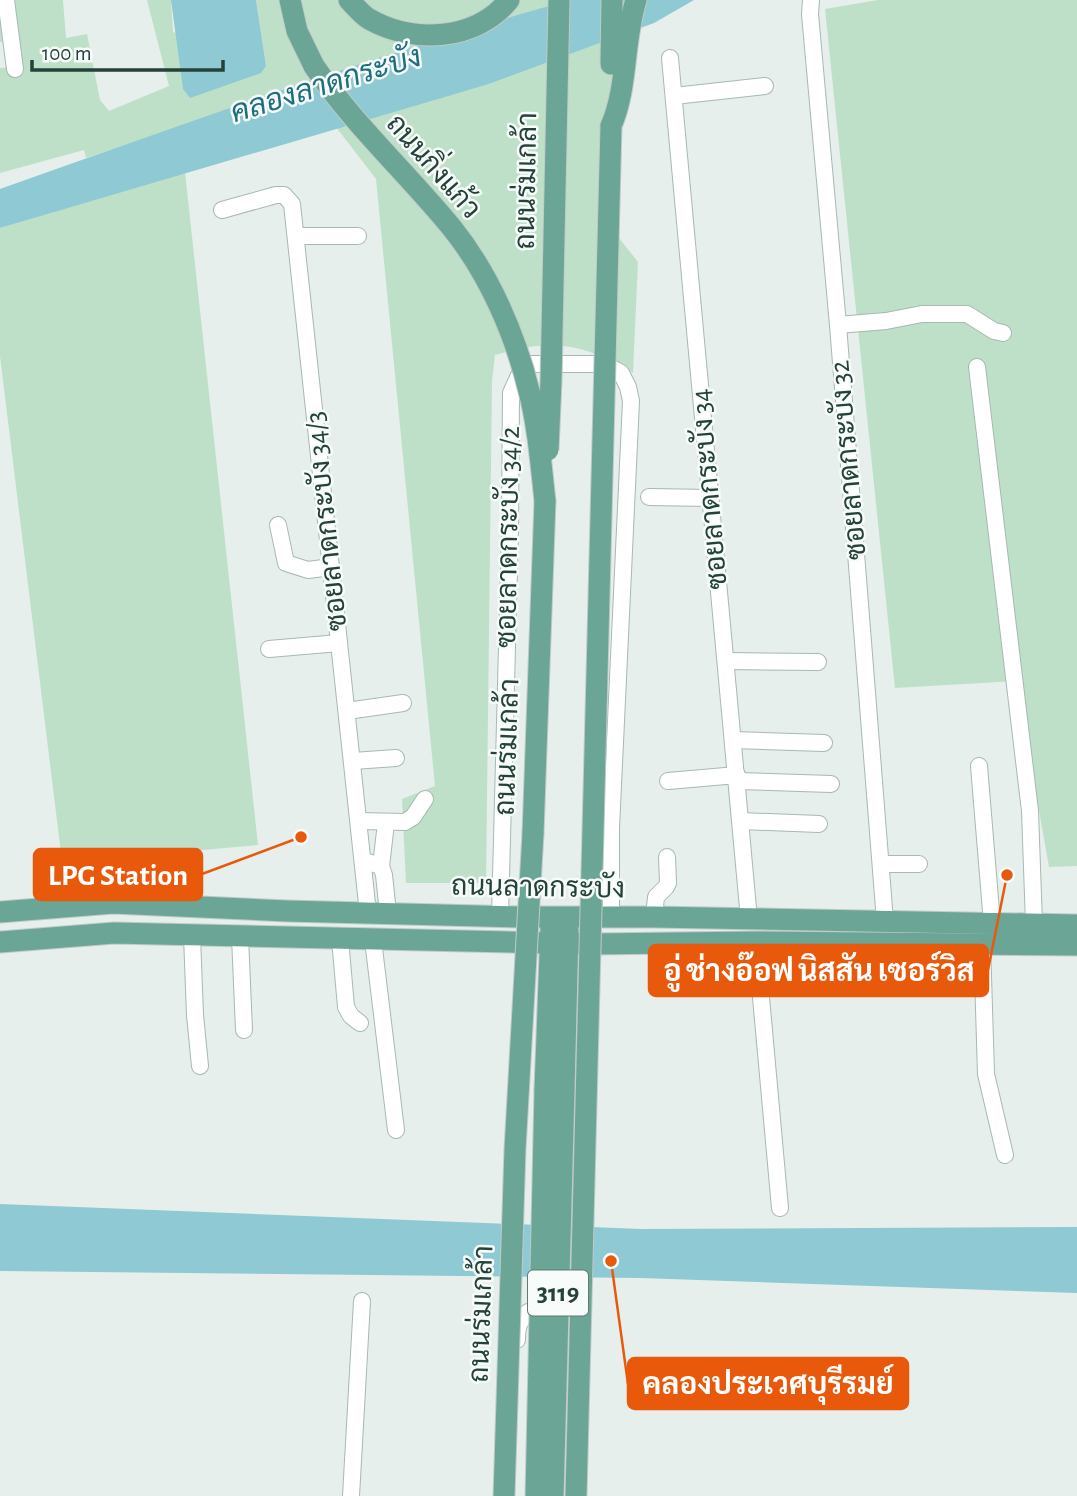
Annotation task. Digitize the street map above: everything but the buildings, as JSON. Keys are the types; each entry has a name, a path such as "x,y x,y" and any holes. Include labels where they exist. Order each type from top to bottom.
{"main road":[{"name":"ถนนกิ่งแก้ว","path":"290,0 297,31 314,66 335,97 453,230 503,314 529,391 545,501"},
{"path":"349,0 367,18 394,30 430,36 467,30 501,10 509,0"},
{"name":"ถนนร่มเกล้า","path":"504,1496 515,1149 533,833 551,381 559,0"},
{"path":"576,1496 612,0"},
{"path":"611,126 617,108 628,24 636,0"},
{"path":"113,903 114,933"},
{"name":"ถนนลาดกระบัง","path":"0,912 113,903 500,916 654,916 1077,925"},
{"name":"ถนนร่มเกล้า","path":"537,1496 559,917"},
{"name":"ถนนลาดกระบัง","path":"0,942 114,933 559,943 982,943 1077,946"},
{"name":"ถนนร่มเกล้า","path":"553,1496 554,1090"}],"street":[{"path":"6,0 15,69"},
{"name":"ซอยลาดกระบัง 32","path":"811,0 810,15 838,325 885,921"},
{"name":"ซอยลาดกระบัง 34","path":"670,58 749,919"},
{"path":"674,96 765,86"},
{"name":"ซอยลาดกระบัง 34/3","path":"222,210 276,195 284,195 292,204 359,821 364,862 378,913"},
{"path":"296,236 358,236"},
{"path":"838,325 886,321 922,314 967,314 994,331 1003,333"},
{"name":"ซอยลาดกระบัง 34/2","path":"500,916 509,558 510,393 521,371 532,364 596,364 612,368 621,373 631,401 611,828 611,916"},
{"path":"977,367 1030,811 1034,924"},
{"path":"649,497 711,498"},
{"path":"278,525 286,563 308,570 331,567"},
{"path":"269,649 339,643"},
{"path":"726,661 818,662"},
{"path":"347,711 403,703"},
{"path":"734,740 824,743"},
{"path":"353,761 396,758"},
{"path":"979,766 992,923"},
{"path":"668,781 737,778 831,784"},
{"path":"359,821 405,822 413,817 425,799"},
{"path":"741,821 819,824"},
{"path":"378,913 384,875 381,866 386,823"},
{"path":"654,916 656,897 668,883 667,857"},
{"path":"364,862 381,866"},
{"path":"882,864 919,864"},
{"path":"192,936 200,1066"},
{"path":"240,937 244,1030"},
{"path":"340,939 345,1007 360,1023"},
{"path":"373,940 396,1129"},
{"path":"757,942 780,1208"},
{"path":"982,943 986,1074 1005,1155"},
{"path":"351,1496 362,1301"},
{"path":"512,1496 517,1328 521,1317 528,1312 571,1313 580,1320 585,1332 585,1496"}],"green space":[{"path":"0,0 63,0 66,38 87,34 100,100 109,111 169,86 147,0 171,0 173,32 266,66 256,0 570,0 501,20 86,158 84,150 0,173 0,68 11,67 9,41 0,42"},
{"path":"878,0 1077,0 1077,866 1049,867 1016,681 895,688 825,9"},
{"path":"640,28 611,126 608,224 638,262 633,373 598,355 567,346 534,346 495,355 492,381 486,883 406,883 402,799 435,786 376,179 336,127 489,84"},
{"path":"185,172 258,845 180,852 178,880 64,878 0,356 0,228"}],"water":[{"path":"171,0 256,0 266,66 261,73 190,98 183,89"},
{"name":"คลองลาดกระบัง","path":"570,0 694,0 654,23 489,84 0,228 0,189 355,66"},
{"path":"0,1204 641,1229 1077,1227 1077,1293 641,1278 0,1271"}],"place":[{"name":"LPG Station","path":"301,837"},
{"name":"อู่ ช่างอ๊อฟ นิสสัน เซอร์วิส","path":"1007,875"},
{"name":"คลองประเวศบุรีรมย์","path":"611,1261"}]}
